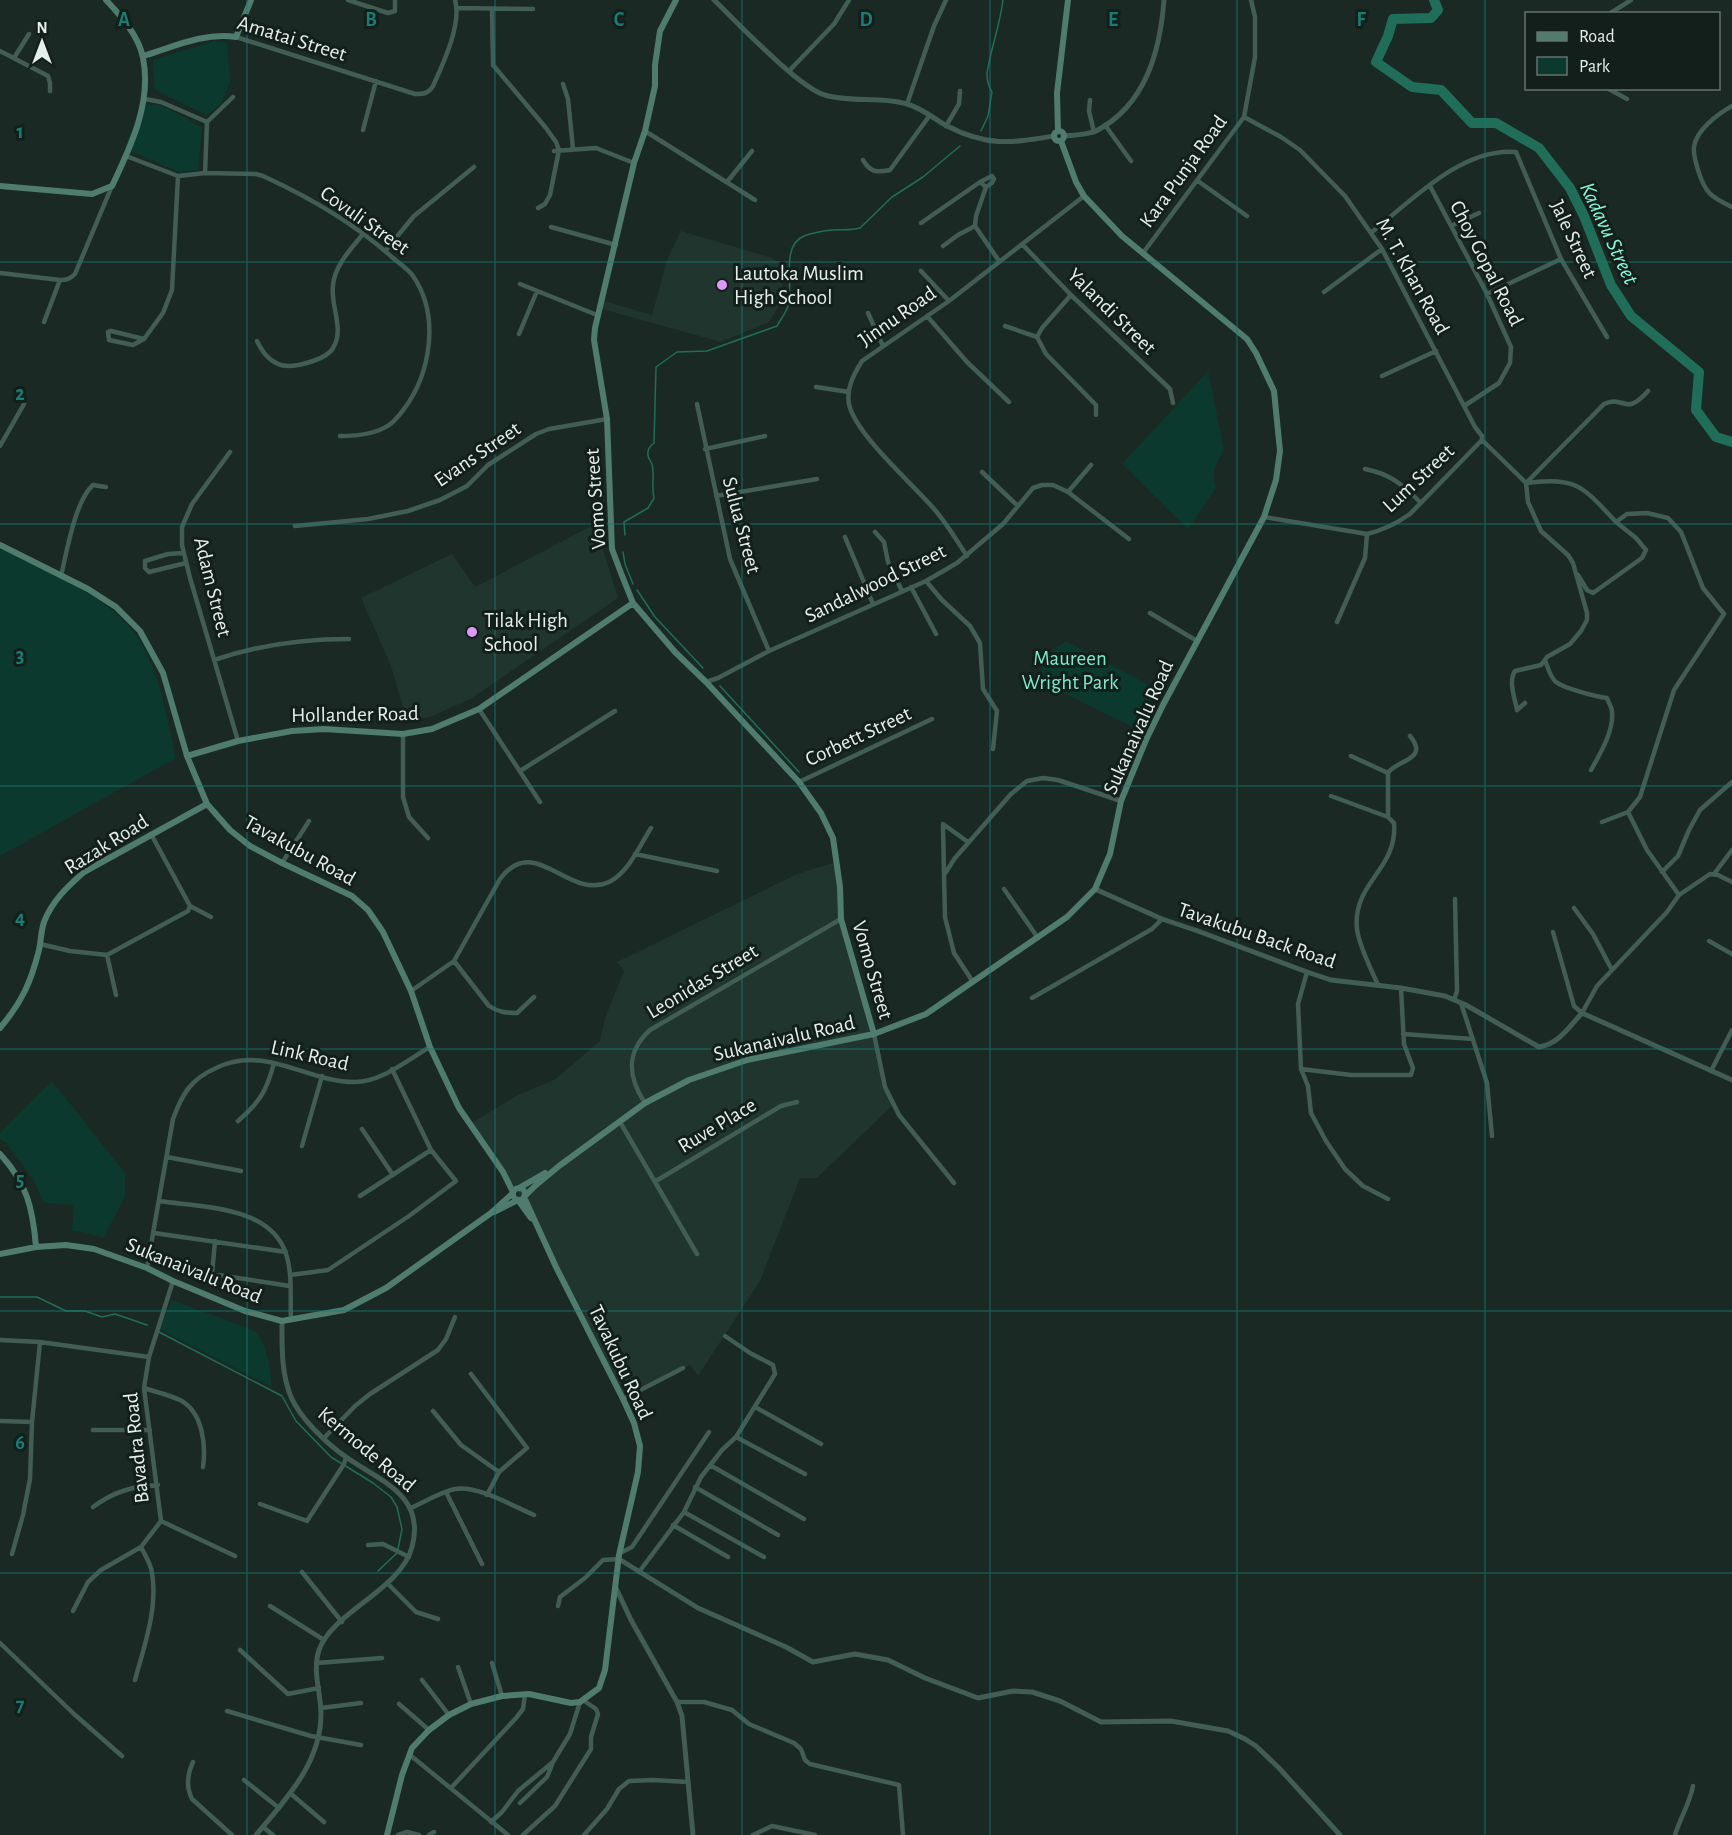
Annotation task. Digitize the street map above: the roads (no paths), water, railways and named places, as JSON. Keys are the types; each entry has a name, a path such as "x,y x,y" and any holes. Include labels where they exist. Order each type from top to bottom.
{"main road":[{"path":"0,186 92,195 112,186 126,156 145,99 143,56 123,18 106,0"},
{"path":"236,37 251,0"},
{"name":"Vomo Street","path":"676,0 660,31 655,65 655,86 597,315 594,340 607,419 612,549 633,603 675,652 799,782 821,813 833,838 840,886 841,919 874,1034"},
{"path":"1063,138 1056,140 1056,93 1068,0"},
{"name":"Amatai Street","path":"143,56 203,37 219,34 236,37"},
{"name":"Sukanaivalu Road","path":"0,1254 36,1247 66,1245 94,1249 147,1268 245,1311 282,1321 344,1310 375,1293 491,1214 521,1199 560,1166 645,1103 689,1080 727,1066 874,1034 926,1014 1067,917 1095,889 1110,854 1121,801 1150,731 1264,517 1276,480 1280,452 1274,391 1247,339 1122,236 1084,196 1076,182 1063,138"},
{"name":"Tavakubu Road","path":"0,545 88,589 116,607 140,631 163,673 187,756 207,804 230,830 250,846 352,896 368,910 382,932 411,991 430,1047 459,1108 516,1190"},
{"name":"Hollander Road","path":"187,756 238,741 292,731 324,729 403,734 432,729 479,710 633,603"},
{"name":"Razak Road","path":"0,1028 15,1011 27,991 44,924 52,906 66,887 84,872 207,804"},
{"path":"0,1154 9,1163 25,1190 33,1218 36,1247"},
{"name":"Sukanaivalu Road","path":"491,1214 516,1190 560,1166"},
{"path":"516,1190 524,1190 521,1199 514,1198 516,1190"},
{"name":"Tavakubu Road","path":"521,1199 538,1228 623,1399 634,1423 640,1455 619,1556 605,1670 599,1688 582,1701"},
{"path":"387,1835 412,1748 448,1715 471,1704 502,1696 525,1694 571,1703 582,1701"}],"street":[{"path":"348,0 392,14 396,9 395,0"},
{"path":"367,6 372,0"},
{"path":"455,0 458,8 533,9"},
{"path":"714,0 806,86 825,96 907,104 946,126 986,142 1016,142 1056,134"},
{"path":"789,71 834,24 849,0"},
{"path":"907,104 934,26 946,0"},
{"path":"1063,138 1094,132 1106,125 1124,109 1149,76 1162,30 1164,0"},
{"name":"Kara Punja Road","path":"1143,253 1244,117 1255,57 1255,17 1251,0"},
{"path":"1613,12 1631,0"},
{"name":"Amatai Street","path":"236,37 415,94 423,94 430,91 449,45 458,8"},
{"path":"492,9 494,65 556,142 557,151 550,195 545,204 538,208"},
{"path":"14,58 29,34"},
{"path":"0,51 48,76 50,91"},
{"path":"363,130 376,81"},
{"path":"563,84 568,99 573,149"},
{"path":"1611,90 1628,99"},
{"path":"946,126 959,104 960,91"},
{"path":"205,172 207,122 233,97"},
{"path":"145,99 161,102 207,122"},
{"path":"1090,100 1090,122 1094,132"},
{"path":"1732,106 1709,123 1696,141 1694,148 1695,160 1705,188 1711,196 1732,207"},
{"path":"863,160 868,169 877,172 890,170 930,115"},
{"name":"M. T. Khan Road","path":"1244,117 1281,136 1300,150 1345,196 1382,249 1482,436 1482,440 1526,483"},
{"path":"1106,125 1131,161"},
{"path":"645,131 755,200"},
{"path":"557,151 596,148 634,163"},
{"path":"727,182 752,151"},
{"name":"Jale Street","path":"1430,186 1475,157 1505,151 1516,152 1561,259 1607,337"},
{"name":"Covuli Street","path":"126,156 178,176 205,172 262,176 320,206 363,234 412,274 421,288 428,316 425,371 411,400 389,425 354,436 340,436"},
{"path":"386,251 414,216 474,167"},
{"path":"144,339 111,331 107,336 109,340 133,345 144,339 163,313 172,290 178,176"},
{"path":"921,223 992,176 994,179 986,187 975,226 999,261"},
{"path":"1198,181 1247,216"},
{"path":"980,182 986,187"},
{"path":"0,273 60,280 67,280 75,274 112,186"},
{"path":"1372,232 1430,186"},
{"name":"Choy Gopal Road","path":"1430,186 1487,294 1511,347 1510,363 1500,383 1464,406"},
{"name":"Jinnu Road","path":"849,392 853,376 862,361 950,301 1084,196"},
{"path":"1451,226 1479,213"},
{"path":"943,246 975,226"},
{"path":"551,227 616,245"},
{"path":"257,340 264,355 280,366 304,364 317,360 332,351 338,330 333,284 341,262 363,234"},
{"name":"Yalandi Street","path":"1022,244 1071,295 1170,389 1173,403"},
{"path":"1324,292 1382,249"},
{"path":"1487,294 1561,259"},
{"path":"921,271 950,301"},
{"path":"44,322 60,280"},
{"path":"520,284 597,315"},
{"path":"519,334 537,291"},
{"path":"1037,338 1042,328 1071,295"},
{"path":"868,313 883,346"},
{"path":"927,316 967,362 1009,402"},
{"path":"1005,326 1037,338 1046,354 1096,405 1096,415"},
{"path":"1382,376 1436,351"},
{"path":"816,387 849,392 849,403 859,427 937,512 967,556"},
{"path":"1526,483 1604,404 1610,401 1630,405 1638,402 1648,391"},
{"path":"0,446 24,404"},
{"name":"Sulua Street","path":"697,404 730,559 769,651"},
{"name":"Evans Street","path":"295,525 368,519 408,511 440,500 467,486 488,465 536,434 549,429 607,419"},
{"path":"705,449 765,436"},
{"name":"Lum Street","path":"1264,517 1368,534 1396,524 1482,440"},
{"name":"Adam Street","path":"230,452 192,504 182,527 183,553 238,741"},
{"path":"1068,492 1091,465"},
{"path":"1365,469 1383,473 1394,479 1420,502"},
{"path":"982,472 1017,507"},
{"path":"716,496 817,479"},
{"path":"1550,480 1566,481 1580,486 1616,522 1643,544 1646,550 1642,558 1593,593 1587,590 1568,555 1541,531 1528,502 1526,483 1550,480"},
{"path":"61,576 78,510 86,491 93,485 106,487"},
{"name":"Sandalwood Street","path":"706,682 926,580 967,556 997,530 1033,488 1053,485 1068,492 1129,539"},
{"path":"1602,822 1628,812 1640,797 1674,690 1724,614 1703,588 1681,532 1668,518 1647,513 1627,514 1616,522"},
{"path":"875,532 884,542 888,562 902,591"},
{"path":"1337,622 1365,558 1368,534"},
{"path":"845,537 873,604"},
{"path":"183,553 168,554 145,561 145,568 149,572 155,572 186,563"},
{"path":"1525,703 1517,710 1512,675 1519,669 1541,665 1552,652 1570,644 1587,620 1573,563"},
{"path":"926,580 942,600 970,626 980,643 983,689 997,711 993,749"},
{"path":"911,587 936,634"},
{"path":"1150,613 1197,641"},
{"path":"214,660 264,646 349,639"},
{"path":"1545,660 1549,673 1557,683 1596,697 1607,698 1612,711 1610,729 1591,770"},
{"path":"479,710 540,802"},
{"path":"520,771 615,711"},
{"name":"Corbett Street","path":"799,782 932,719"},
{"path":"403,734 403,797 409,817 428,838"},
{"path":"1388,817 1388,773 1391,768 1410,759 1414,754 1415,745 1410,735"},
{"path":"1351,756 1388,773"},
{"path":"944,875 968,842 1001,808 1011,794 1027,781 1043,778 1058,780 1121,801"},
{"path":"1662,872 1678,856 1700,810 1732,782"},
{"path":"1331,796 1388,817 1394,823 1392,849 1381,870 1367,886 1357,916 1357,931 1377,986"},
{"path":"1628,812 1647,850 1679,895"},
{"path":"282,863 309,821"},
{"path":"968,842 943,824 945,917 954,953 973,982"},
{"path":"411,991 454,961 500,879 512,866 524,861 535,862 575,881 600,884 609,882 619,874 635,854 651,828"},
{"path":"151,834 189,906 211,917"},
{"path":"1714,874 1732,850"},
{"path":"635,854 717,871"},
{"path":"1582,1013 1596,986 1667,912 1679,895 1706,875 1714,874 1732,882"},
{"name":"Tavakubu Back Road","path":"1095,889 1162,919 1331,980 1401,988 1445,996 1539,1047 1550,1046 1558,1040 1582,1013"},
{"path":"1004,890 1038,938"},
{"path":"1454,1000 1457,991 1455,900"},
{"path":"40,944 70,951 106,955 183,914 188,911 189,906"},
{"path":"1574,908 1593,934 1612,970"},
{"name":"Leonidas Street","path":"645,1103 633,1081 631,1058 642,1037 650,1030 841,919"},
{"path":"1032,998 1152,929 1162,919"},
{"path":"1553,932 1574,1006 1582,1013 1732,1080"},
{"path":"1709,941 1732,954"},
{"path":"106,955 116,994"},
{"path":"454,961 489,1006 495,1010 517,1013 534,997"},
{"path":"1307,972 1298,1004 1301,1069 1308,1086 1311,1113 1345,1169 1363,1186 1388,1199"},
{"path":"1301,1069 1351,1075 1411,1075 1413,1068 1407,1055 1403,1034 1401,988"},
{"path":"1461,1003 1487,1083 1492,1136"},
{"path":"1711,1071 1732,1030"},
{"path":"874,1034 885,1087 899,1115 954,1183"},
{"path":"1403,1034 1473,1039"},
{"name":"Link Road","path":"147,1268 173,1119 181,1097 205,1072 228,1062 245,1059 264,1060 354,1082 372,1080 430,1047"},
{"path":"238,1120 259,1102 274,1063"},
{"path":"290,1275 328,1270 409,1216 456,1181 431,1150 392,1070"},
{"path":"302,1146 322,1076"},
{"name":"Ruve Place","path":"656,1181 781,1107 797,1102"},
{"path":"620,1122 697,1254"},
{"path":"362,1129 393,1175"},
{"path":"360,1196 431,1150"},
{"path":"167,1157 241,1171"},
{"path":"159,1202 235,1211 251,1217 269,1229 286,1252 290,1275 291,1320"},
{"path":"154,1233 286,1252"},
{"path":"214,1241 211,1273 290,1286"},
{"name":"Bavadra Road","path":"74,1611 88,1582 101,1570 141,1547 161,1521 144,1389 149,1357 173,1281"},
{"path":"324,1438 370,1394 438,1350 446,1339 455,1317"},
{"name":"Kermode Road","path":"282,1321 282,1354 291,1398 310,1425 345,1460 393,1487 411,1508 414,1538 409,1557"},
{"path":"639,1572 684,1512 701,1477 736,1437 775,1374 774,1367 725,1336"},
{"path":"0,1340 40,1342 149,1357"},
{"path":"12,1554 30,1479 32,1422 40,1342"},
{"path":"623,1399 683,1368"},
{"path":"471,1374 526,1448 499,1472 487,1495"},
{"path":"144,1389 181,1401 193,1410 203,1439 203,1467"},
{"path":"755,1407 821,1444"},
{"path":"433,1411 460,1445 499,1472"},
{"path":"0,1421 32,1422"},
{"path":"93,1430 150,1430"},
{"path":"558,1606 560,1597 585,1578 603,1560 619,1556 632,1547 709,1432"},
{"path":"736,1437 805,1474"},
{"path":"260,1504 307,1521 345,1460"},
{"path":"710,1465 804,1519"},
{"path":"93,1507 102,1500 126,1489 143,1485 158,1485"},
{"path":"696,1487 778,1535"},
{"path":"411,1508 456,1489 487,1495 534,1515"},
{"path":"446,1492 482,1564"},
{"path":"684,1512 764,1557"},
{"path":"161,1521 235,1556"},
{"path":"673,1525 728,1557"},
{"path":"256,1835 290,1794 306,1770 320,1737 321,1708 317,1663 324,1640 387,1583 409,1557 382,1544 368,1545"},
{"path":"135,1680 150,1623 152,1597 153,1573 141,1547"},
{"path":"619,1556 639,1572 698,1608 794,1651 813,1662 855,1654 888,1660 925,1678 978,1698 1013,1690 1032,1692 1060,1701 1101,1722 1171,1721 1228,1731 1245,1739 1263,1754 1340,1835"},
{"path":"302,1572 342,1622"},
{"path":"387,1583 416,1612 438,1619"},
{"path":"616,1588 644,1645 677,1702 684,1730 693,1835"},
{"path":"270,1606 324,1640"},
{"path":"0,1643 74,1714 122,1756"},
{"path":"240,1650 288,1694 319,1688"},
{"path":"317,1663 382,1658"},
{"path":"492,1663 502,1696"},
{"path":"458,1667 471,1704"},
{"path":"422,1680 448,1715"},
{"path":"451,1788 516,1718 523,1709 525,1694"},
{"path":"520,1803 547,1777 570,1734 582,1701 596,1709 598,1714 591,1737 591,1749 555,1806 523,1835"},
{"path":"677,1702 704,1702 729,1709 748,1724 794,1743 801,1749 805,1760 810,1764 899,1785 903,1835"},
{"path":"321,1708 361,1703"},
{"path":"399,1704 429,1730"},
{"path":"227,1711 320,1737 361,1745"},
{"path":"410,1755 508,1835"},
{"path":"193,1762 188,1774 189,1792 192,1799 232,1835"},
{"path":"491,1822 518,1791 553,1762"},
{"path":"244,1780 279,1808"},
{"path":"584,1835 607,1809 618,1789 629,1781 688,1782"},
{"path":"1675,1835 1693,1786"},
{"path":"290,1794 324,1821"},
{"path":"753,1835 772,1826 815,1835"},
{"path":"263,1827 273,1835"},
{"path":"398,1835 407,1832 419,1835"}],"waterway":[{"path":"981,131 988,116 992,92 987,73 1003,0"},
{"name":"Kadavu Street","path":"1434,0 1438,10 1431,18 1393,19 1376,62 1412,87 1441,90 1472,123 1496,123 1539,148 1570,188 1584,216 1611,285 1631,316 1699,372 1696,410 1716,437 1732,442"},
{"path":"625,535 624,522 648,508 654,498 653,468 648,453 654,443 656,367 677,352 707,351 777,326 788,306 790,257 797,241 804,236 818,232 860,228 892,197 923,177 960,146"},
{"path":"623,552 633,584"},
{"path":"637,590 655,617 703,668"},
{"path":"720,686 799,772"},
{"path":"0,1297 37,1297 66,1311 85,1311 102,1317 115,1314 147,1325"},
{"path":"159,1332 282,1396 296,1421 331,1457 391,1497 397,1507 402,1529 398,1549"},
{"path":"378,1571 397,1553"}],"place":[{"name":"Lautoka Muslim High School","path":"722,285"},
{"name":"Tilak High School","path":"472,632"}],"park label":[{"name":"Maureen Wright Park","path":"1070,670"}]}
